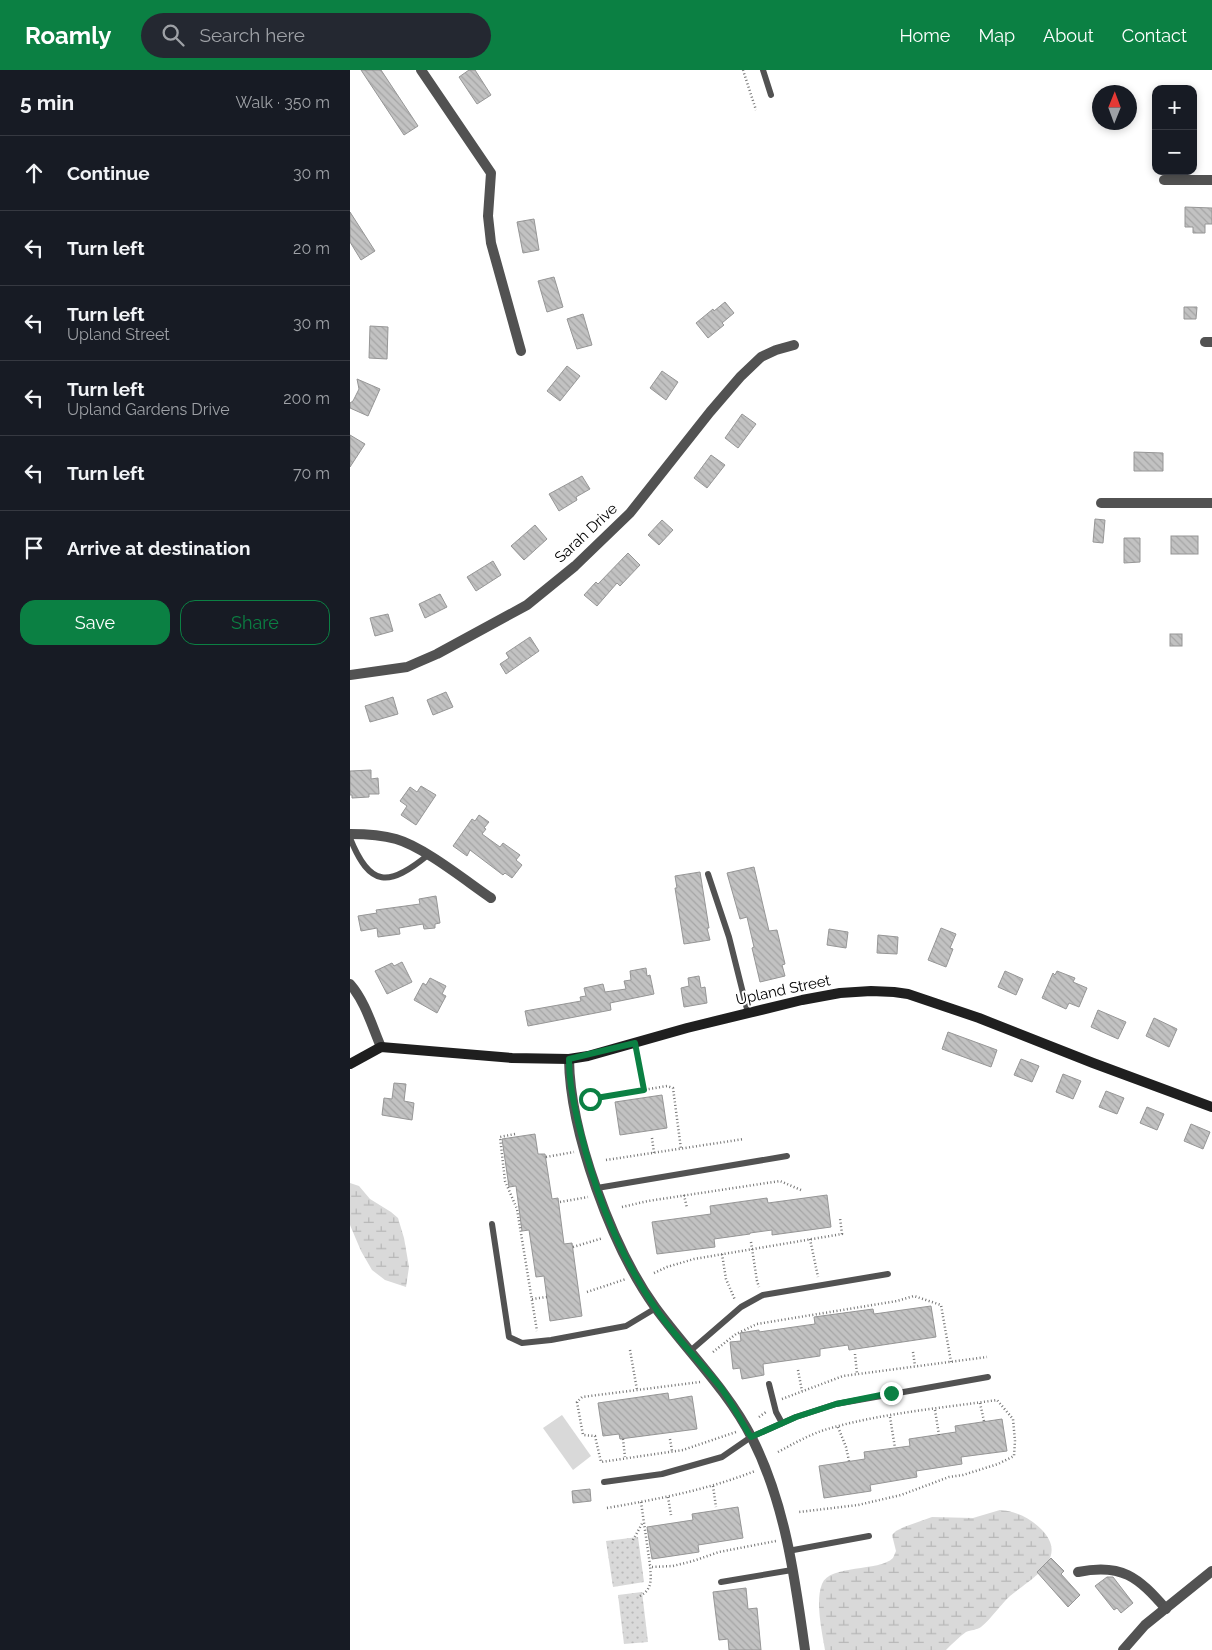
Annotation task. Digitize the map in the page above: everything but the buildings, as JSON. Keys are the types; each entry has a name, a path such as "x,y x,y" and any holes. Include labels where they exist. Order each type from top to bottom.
{"street":[{"path":"421,70 492,172 488,216 491,243 522,351"},
{"path":"1164,180 1212,180"},
{"name":"Sarah Drive","path":"350,675 408,667 437,654 527,605 575,566 630,513 741,376 761,358 776,350 794,345"},
{"path":"1100,503 1212,503"},
{"path":"350,834 397,839 428,855 491,898"},
{"path":"350,984 366,1012 381,1047 350,1064"},
{"name":"Upland Street","path":"381,1047 512,1058 569,1059 748,1013 840,993 871,990 908,994 979,1018 1212,1107"},
{"path":"569,1059 569,1076 575,1111 590,1168 607,1216 627,1260 656,1308 689,1352 722,1390 751,1437 770,1478 792,1570 805,1650"},
{"path":"1078,1572 1096,1569 1128,1574 1145,1586 1166,1609"},
{"path":"1124,1650 1145,1625 1212,1571"}],"lane":[{"path":"763,70 772,95"},
{"path":"350,838 356,853 369,872 383,877 401,875 428,855"},
{"path":"708,874 729,937 748,1013"},
{"path":"597,1188 787,1156"},
{"path":"492,1224 509,1337 522,1343 626,1326 656,1308"},
{"path":"689,1352 739,1308 763,1295 888,1274"},
{"path":"604,1482 662,1474 722,1457 751,1437 782,1423 836,1404 988,1378"},
{"path":"769,1384 782,1423"},
{"path":"788,1551 869,1536"},
{"path":"720,1582 792,1570"}],"path":[{"path":"743,70 756,110"},
{"path":"635,1043 644,1090"},
{"path":"590,1099 667,1086 673,1088 681,1149"},
{"path":"514,1134 500,1137 502,1156 505,1181 517,1209 538,1341"},
{"path":"652,1138 654,1153"},
{"path":"606,1160 744,1139"},
{"path":"546,1157 574,1152"},
{"path":"622,1207 780,1180 801,1190"},
{"path":"684,1195 686,1208"},
{"path":"560,1202 588,1198"},
{"path":"654,1273 694,1259 842,1234 840,1218"},
{"path":"573,1247 605,1237"},
{"path":"810,1239 820,1286"},
{"path":"751,1242 757,1281 763,1295"},
{"path":"722,1254 728,1285 739,1308"},
{"path":"587,1292 626,1279"},
{"path":"713,1352 736,1334 757,1324 897,1301 914,1296 941,1305 950,1362"},
{"path":"532,1299 547,1298"},
{"path":"630,1350 637,1390"},
{"path":"913,1352 915,1366"},
{"path":"855,1354 857,1374"},
{"path":"759,1417 782,1398 843,1376 987,1357"},
{"path":"798,1370 802,1390"},
{"path":"701,1382 582,1397 577,1402 584,1435 595,1436 601,1462 683,1450 736,1431"},
{"path":"778,1452 809,1436 838,1427 890,1416 997,1400 1013,1419 1014,1456 998,1464 963,1475 949,1477 900,1495 858,1505 799,1512"},
{"path":"980,1403 984,1422"},
{"path":"935,1410 939,1435"},
{"path":"890,1416 895,1448"},
{"path":"838,1427 849,1461"},
{"path":"622,1439 625,1458"},
{"path":"670,1439 672,1451"},
{"path":"607,1508 668,1497 713,1486 755,1471"},
{"path":"713,1486 716,1506"},
{"path":"668,1497 671,1515"},
{"path":"640,1596 646,1593 651,1582 641,1502"},
{"path":"633,1540 644,1520"},
{"path":"650,1565 652,1567 673,1566 719,1552 777,1541"}],"green space":[{"path":"350,1183 359,1186 370,1199 398,1218 409,1267 406,1287 385,1280 372,1270 361,1251 350,1225"},
{"path":"562,1415 591,1456 573,1470 543,1428"},
{"path":"1000,1510 1017,1514 1032,1522 1041,1529 1049,1540 1052,1550 1050,1559 1037,1575 1010,1596 981,1627 966,1632 946,1650 825,1650 819,1599 822,1584 827,1578 834,1573 877,1565 893,1558 896,1551 892,1535 904,1527 932,1517 973,1518"},
{"path":"638,1537 644,1582 613,1587 606,1541"},
{"path":"642,1592 648,1642 624,1644 618,1595"}],"route":[{"path":"590,1099 644,1090 635,1043 588,1056 569,1059 569,1076 575,1111 590,1168 607,1216 627,1260 654,1306 722,1390 751,1437 796,1417 836,1404 891,1393"}]}
